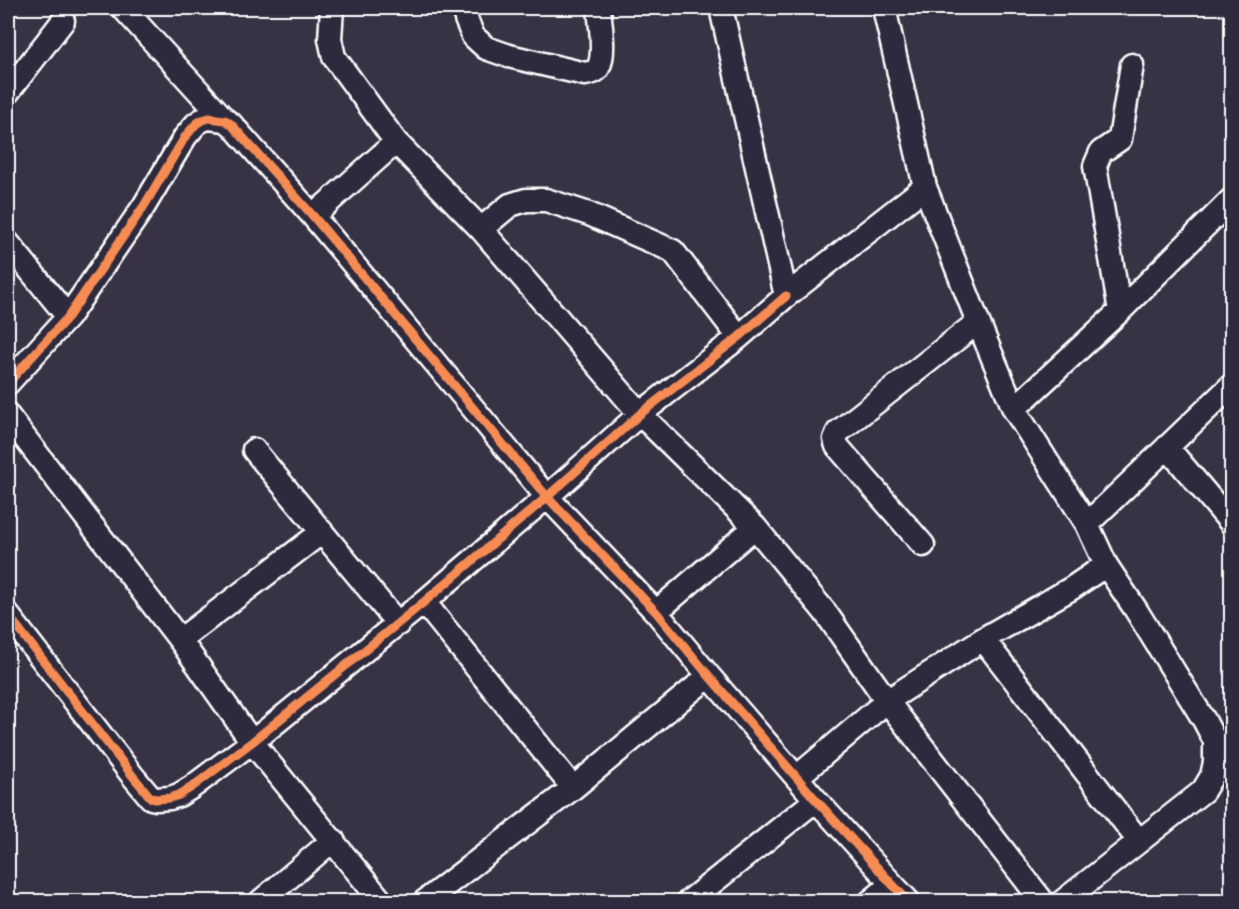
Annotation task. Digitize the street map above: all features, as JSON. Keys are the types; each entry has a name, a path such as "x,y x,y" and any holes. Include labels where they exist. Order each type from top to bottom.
{"street":[{"path":"123,8 313,216 547,497 656,612 816,800 909,902"},
{"path":"332,8 330,39 334,57 396,142 481,229 640,414 755,527 825,612 887,701 1043,902"},
{"path":"465,8 466,19 473,36 486,48 509,56 585,74 592,73 598,68 601,58 599,8"},
{"path":"721,8 786,296"},
{"path":"884,8 925,187 1014,409 1087,524 1106,565 1137,610 1215,741 1212,776 1203,790 1062,902"},
{"path":"8,92 63,21"},
{"path":"1120,311 1095,166 1101,152 1120,139 1132,65"},
{"path":"8,383 68,317 144,206 185,137 202,120 209,118 225,120"},
{"path":"313,216 396,142"},
{"path":"8,615 152,798 170,798 179,795 192,788 252,742 398,624 640,414 739,338 786,296 925,187"},
{"path":"481,229 510,205 526,200 546,200 589,214 673,250 739,338"},
{"path":"1014,409 1228,211"},
{"path":"8,243 68,317"},
{"path":"923,545 837,446 835,439 838,432 978,322"},
{"path":"1087,524 1232,385"},
{"path":"8,416 180,640 252,742 382,902"},
{"path":"1167,447 1232,524"},
{"path":"255,450 398,624"},
{"path":"656,612 755,527"},
{"path":"180,640 322,532"},
{"path":"797,777 887,701 983,639 1072,588 1106,565"},
{"path":"424,602 573,788"},
{"path":"983,639 1139,841"},
{"path":"424,902 573,788 709,676"},
{"path":"688,902 816,800"},
{"path":"260,902 333,840"},
{"path":"870,902 892,884"}],"cycle path":[{"path":"8,383 68,317 144,206 185,137 202,120 209,118 225,120 313,216 547,497 656,612 816,800 909,902"},
{"path":"8,615 151,798 170,798 179,795 252,742 424,602 640,414 739,337 786,296"}]}
